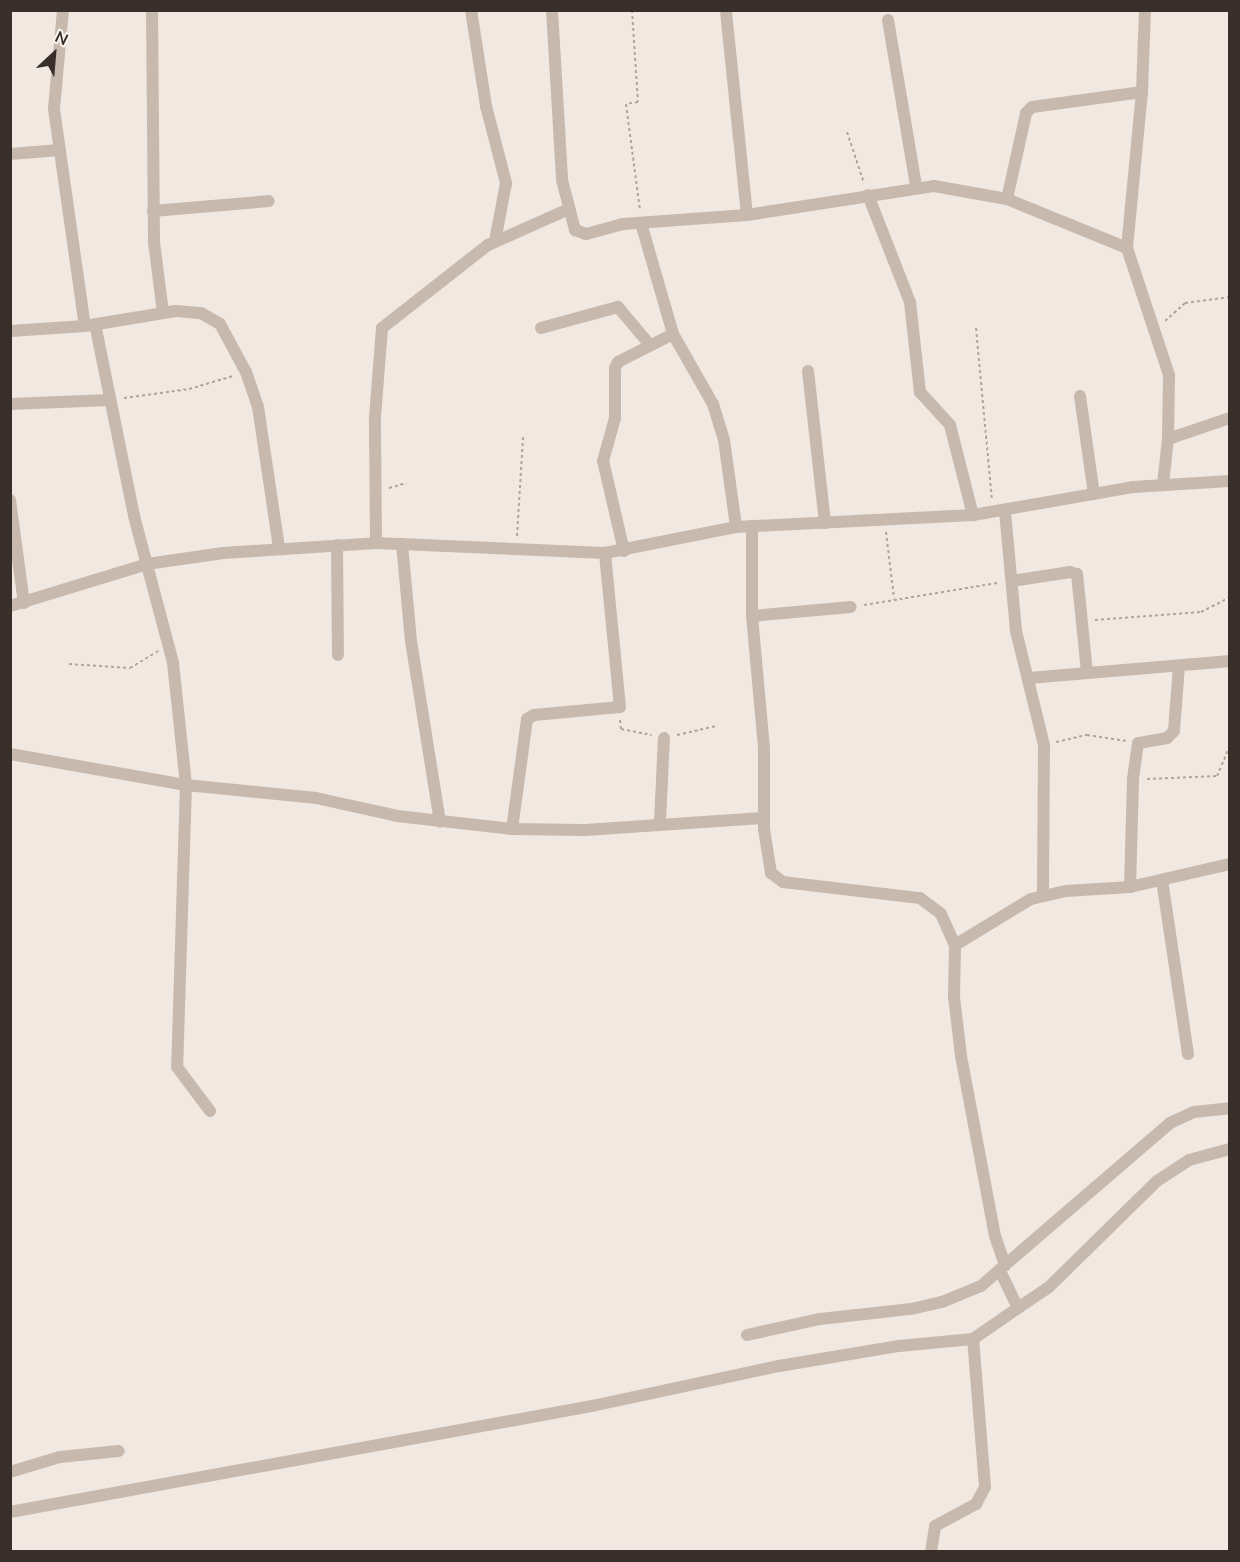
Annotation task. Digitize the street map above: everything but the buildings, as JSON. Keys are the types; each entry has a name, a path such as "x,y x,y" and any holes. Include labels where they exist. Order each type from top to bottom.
{"street":[{"path":"63,10 53,89 60,150 90,325 110,400 147,564 170,643 186,785 176,1055 180,1075 210,1111"},
{"path":"152,10 153,211 163,312"},
{"path":"471,10 486,106 506,183 495,241"},
{"path":"552,10 560,161 575,230 582,234 641,223 747,215 916,186 953,188 1007,199 1127,248"},
{"path":"1145,10 1142,92 1127,248 1169,375 1168,439 1163,484"},
{"path":"726,13 747,215"},
{"path":"888,20 916,186"},
{"path":"1007,199 1026,113 1032,107 1142,92"},
{"path":"10,154 60,150"},
{"path":"868,195 910,302 917,384 925,400 950,425 973,515"},
{"path":"153,211 269,201"},
{"path":"375,543 375,417 382,328 495,241 569,209"},
{"path":"641,223 673,334 713,404 724,440 736,527"},
{"path":"541,328 618,308 650,345"},
{"path":"10,331 90,325 163,312 191,312 213,318 229,336 246,372 262,428 279,548"},
{"path":"624,551 603,456 615,418 616,365 673,334"},
{"path":"808,371 825,523"},
{"path":"1080,396 1094,494"},
{"path":"10,404 110,400"},
{"path":"1168,439 1230,418"},
{"path":"10,606 147,564 279,548 375,543 605,554 736,527 973,515 1163,484 1230,481"},
{"path":"10,500 24,603"},
{"path":"999,512 1012,581 1016,631 1044,745 1043,896"},
{"path":"752,526 752,616 764,749 763,818 768,863 777,879 920,898 941,914 955,945 954,997 961,1056 994,1236 1002,1268 1017,1308"},
{"path":"402,544 411,641 440,822"},
{"path":"337,545 338,655"},
{"path":"512,829 527,719 534,715 620,707 605,554"},
{"path":"1012,581 1074,572 1080,578 1088,672"},
{"path":"752,616 852,607"},
{"path":"1029,678 1230,661"},
{"path":"1130,887 1133,780 1138,743 1167,738 1174,731 1179,666"},
{"path":"660,822 664,738"},
{"path":"10,754 186,785 316,798 440,822 512,829 585,830 660,822 763,818"},
{"path":"955,945 1009,909 1043,896 1130,887 1230,864"},
{"path":"1162,880 1188,1054"},
{"path":"747,1335 820,1319 911,1309 966,1294 1002,1268 1170,1124 1194,1112 1230,1108"},
{"path":"10,1512 592,1406 779,1366 940,1340 973,1339 1049,1287 1157,1181 1189,1160 1230,1149"},
{"path":"931,1551 935,1526 976,1504 985,1487 973,1339"},
{"path":"10,1472 60,1458 119,1451"}],"path":[{"path":"632,10 638,102 626,104 641,223"},
{"path":"847,132 868,195"},
{"path":"1154,331 1185,303 1230,297"},
{"path":"976,328 999,512"},
{"path":"110,400 189,389 246,372"},
{"path":"516,551 524,437"},
{"path":"375,492 406,483"},
{"path":"885,521 894,599"},
{"path":"852,607 1012,581"},
{"path":"1084,621 1201,612 1230,597"},
{"path":"69,664 130,668 170,643"},
{"path":"620,707 621,729 664,738 715,726"},
{"path":"1044,745 1087,735 1138,743"},
{"path":"1133,780 1217,776 1230,746"}]}
